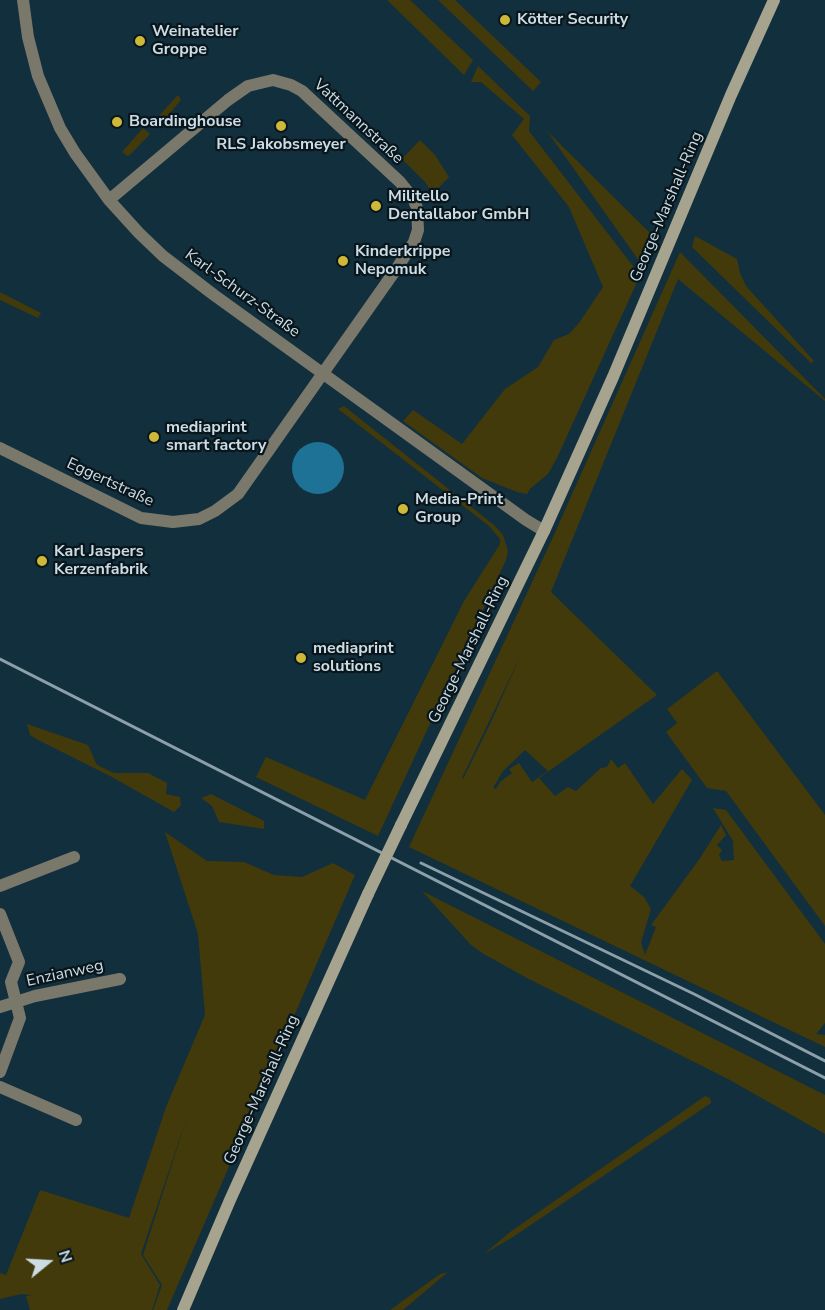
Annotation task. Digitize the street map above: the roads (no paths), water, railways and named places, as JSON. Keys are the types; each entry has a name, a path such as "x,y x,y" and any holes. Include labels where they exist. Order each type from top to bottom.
{"main road":[{"name":"George-Marshall-Ring","path":"183,1310 368,894 544,531 774,0"}],"street":[{"name":"Karl-Schurz-Straße","path":"22,0 38,76 53,113 75,153 109,200 163,256 323,375 544,531"},
{"name":"Vattmannstraße","path":"109,200 220,106 249,86 273,80 302,91 400,182 413,198 418,213 418,230 414,242 323,375"},
{"name":"Eggertstraße","path":"0,448 141,518 173,522 199,519 215,511 238,494 323,375"},
{"path":"0,886 74,857"},
{"name":"Enzianweg","path":"0,914 19,962 11,982 20,1018 0,1072"},
{"name":"Enzianweg","path":"16,1002 120,979"},
{"path":"0,1007 16,1002"},
{"path":"0,1087 76,1120"}],"water":[{"path":"313,442 323,442 333,446 340,453 344,468 340,483 333,490 323,494 313,494 303,490 296,483 292,473 292,463 296,453 303,446"}],"railway":[{"path":"0,659 825,1078"},
{"path":"421,863 694,994 825,1061"}],"place":[{"name":"Kötter Security","path":"505,20"},
{"name":"Weinatelier Groppe","path":"140,41"},
{"name":"Boardinghouse","path":"117,122"},
{"name":"RLS Jakobsmeyer","path":"281,126"},
{"name":"Militello Dentallabor GmbH","path":"376,206"},
{"name":"Kinderkrippe Nepomuk","path":"343,261"},
{"name":"mediaprint smart factory","path":"154,437"},
{"name":"Media‑Print Group","path":"403,509"},
{"name":"Karl Jaspers Kerzenfabrik","path":"42,561"},
{"name":"mediaprint solutions","path":"301,658"}]}
